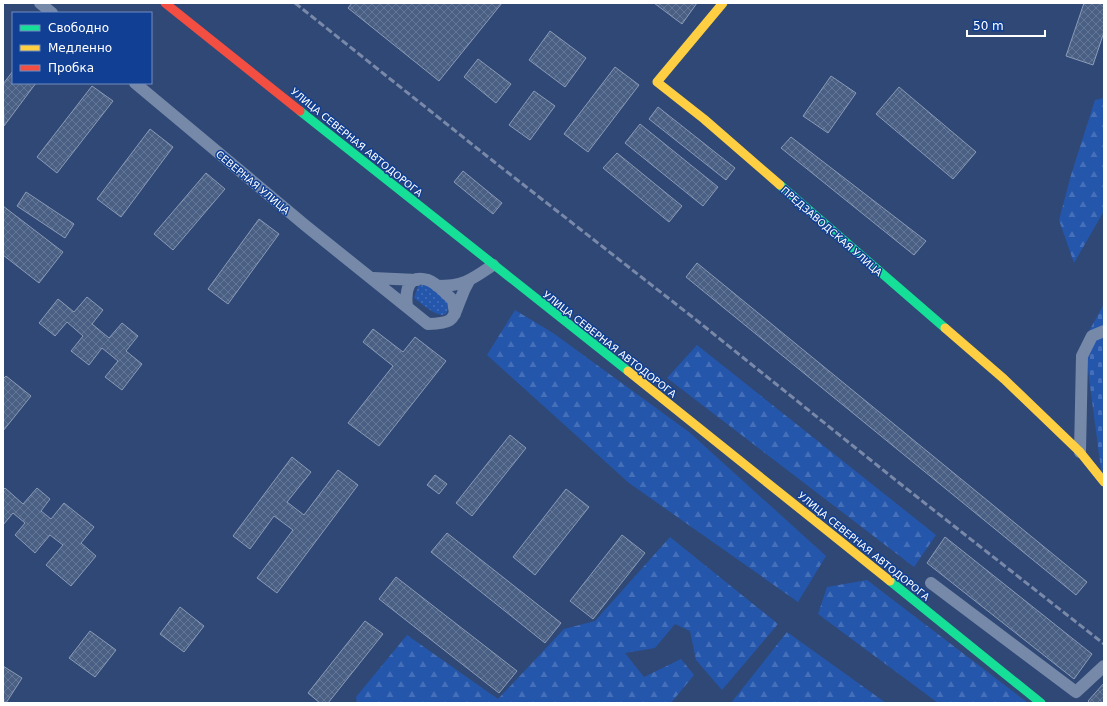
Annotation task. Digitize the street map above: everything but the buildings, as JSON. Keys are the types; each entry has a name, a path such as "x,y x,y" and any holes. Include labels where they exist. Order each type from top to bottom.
{"main road":[{"name":"УЛИЦА СЕВЕРНАЯ АВТОДОРОГА","path":"165,3 853,550 1041,703"},
{"name":"ПРЕДЗАВОДСКАЯ УЛИЦА","path":"723,3 657,82 704,119 1004,379 1080,452 1104,482"}],"street":[{"path":"40,3 51,12"},
{"name":"СЕВЕРНАЯ УЛИЦА","path":"136,84 306,226 407,306"},
{"path":"437,286 455,286 469,281 493,265"},
{"path":"373,278 428,280 453,300 455,316"},
{"path":"417,280 411,283 407,288 407,306 428,324 445,322 455,316 461,296 469,281"},
{"path":"1080,452 1082,356 1092,336 1104,331"},
{"path":"931,583 1076,692 1104,666"}],"green space":[{"path":"1104,98 1104,211 1074,263 1059,220 1071,175 1095,100"},
{"path":"426,284 448,301 450,308 446,314 443,315 434,312 414,298 418,286"},
{"path":"1104,304 1104,479 1102,477 1084,340"},
{"path":"515,310 553,333 689,432 826,556 798,602 629,483 487,355"},
{"path":"697,345 936,535 914,567 667,378"},
{"path":"670,537 778,624 722,690 696,660 690,631 675,624 655,648 625,653 644,677 681,659 694,675 671,703 357,703 356,697 407,635 498,699 564,629 595,621"},
{"path":"867,580 1028,703 938,703 818,614 827,587"},
{"path":"787,632 886,703 731,703"}],"railway":[{"path":"295,3 1104,644"}],"traffic: fast":[{"path":"300,111 628,371"},
{"path":"780,185 945,328"},
{"path":"890,581 1041,703"}],"traffic: slow":[{"path":"723,3 657,82 704,119 780,185"},
{"path":"945,328 1004,379 1080,452 1104,482"},
{"path":"628,371 890,581"}],"traffic: jam":[{"path":"165,3 300,111"}]}
